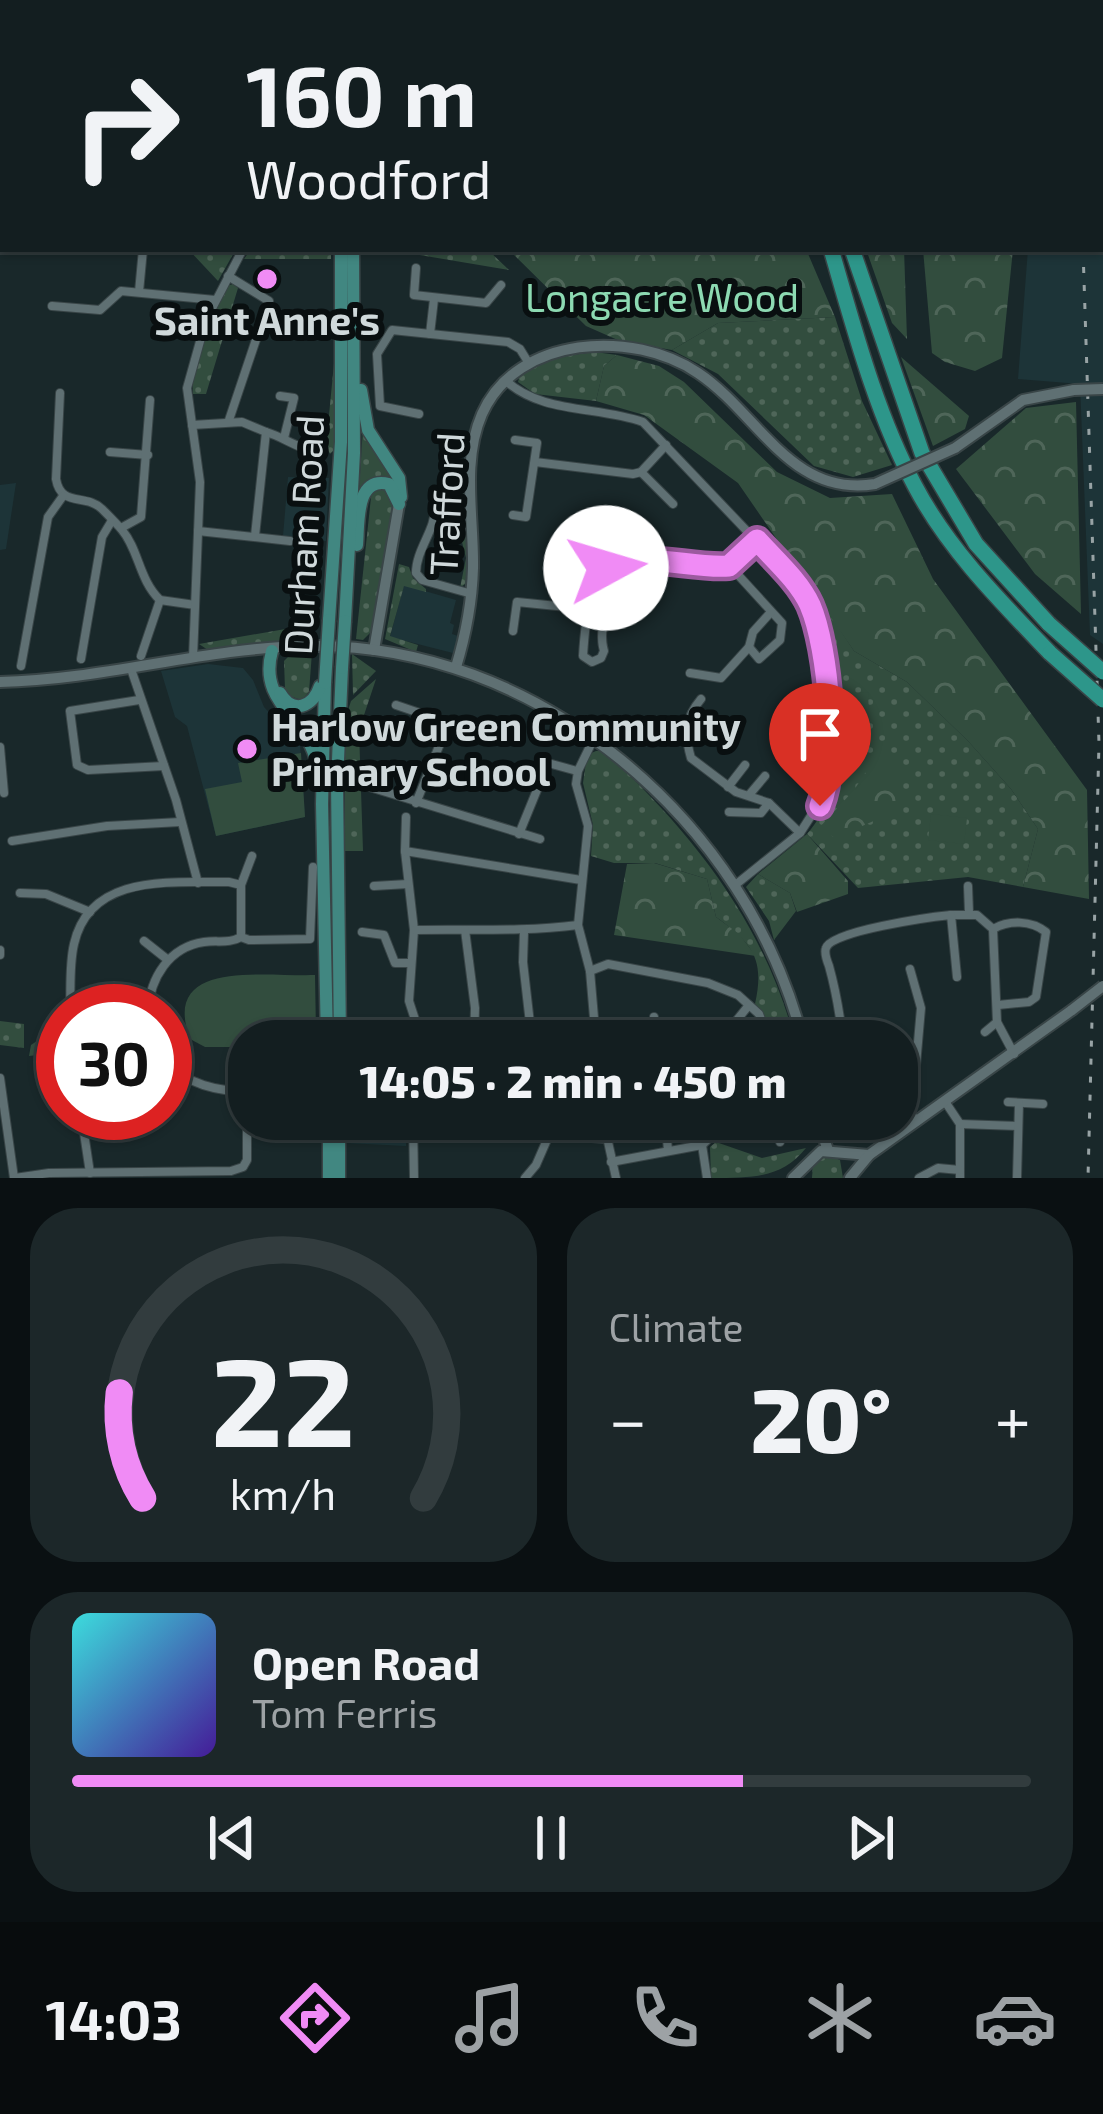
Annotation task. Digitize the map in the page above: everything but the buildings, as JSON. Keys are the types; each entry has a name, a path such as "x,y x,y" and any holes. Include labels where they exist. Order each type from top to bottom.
{"highway":[{"path":"832,252 869,373 916,488 952,543 998,599 1103,700"},
{"path":"853,252 922,453 976,544 1049,625 1103,672"}],"main road":[{"name":"Durham Road","path":"327,1020 323,683 341,442 341,252"},
{"name":"Durham Road","path":"340,1020 337,783 354,453 352,252"},
{"path":"354,342 368,430 399,478 399,504"},
{"path":"345,621 352,598 364,491 384,482 396,491 399,504"},
{"path":"272,651 280,692 287,702 300,707 310,704 323,683"},
{"path":"272,651 274,698 313,747 322,804"},
{"path":"329,1178 330,1140"},
{"path":"334,1140 339,1178"}],"street":[{"path":"139,292 143,252"},
{"path":"193,659 200,476 187,400 190,370 238,252"},
{"path":"416,268 414,295 486,303 501,285"},
{"path":"228,276 269,301 229,420"},
{"path":"52,305 100,310 114,294 139,292 215,300"},
{"path":"430,334 434,299"},
{"path":"419,415 380,406 376,354 392,330 512,344 528,362 593,347 673,359 709,381 800,470 831,483 875,484 955,448 1016,404 1041,394 1103,389"},
{"name":"Trafford","path":"456,667 472,594 474,445 485,409 506,380 528,362"},
{"path":"506,380 532,400 618,413 643,422 757,540 808,601 822,658 830,734 828,776 820,806 800,833 734,886"},
{"path":"60,393 56,479 63,496"},
{"path":"280,396 294,398 284,438"},
{"path":"122,529 141,517 150,400"},
{"path":"192,425 229,420 258,426 294,447 317,451"},
{"path":"255,536 266,432"},
{"path":"513,515 526,517 537,443 515,440"},
{"path":"535,462 633,475 665,445"},
{"path":"110,452 148,455"},
{"path":"641,472 674,504"},
{"path":"63,496 94,503 122,529 142,575 160,600 195,605"},
{"path":"21,666 47,517 63,496"},
{"path":"374,650 399,504"},
{"path":"435,507 436,519 421,545 416,573 432,584 472,594"},
{"path":"81,659 102,537 111,523"},
{"path":"198,531 290,541"},
{"path":"729,566 757,540"},
{"path":"606,542 602,562 606,568 610,580 600,639 604,651 592,662 583,656 592,586 606,568 625,561 729,566 782,623 780,640 759,659 749,647"},
{"path":"141,656 160,600"},
{"path":"513,631 517,602 587,609"},
{"path":"690,673 721,678 771,612"},
{"path":"0,682 306,646 374,650 456,667 528,697 594,739 667,804 734,886 773,955 796,1020"},
{"path":"131,669 198,883"},
{"path":"701,699 689,712 686,728 692,758 728,787 769,803 800,833"},
{"path":"139,700 70,711 77,765 88,770 164,766"},
{"path":"397,705 484,735 490,720"},
{"path":"650,723 686,728"},
{"path":"416,803 448,724"},
{"path":"594,739 576,784 588,826 578,925 590,971 594,1020"},
{"path":"0,747 4,793"},
{"path":"519,834 548,764 578,771"},
{"path":"728,787 745,765"},
{"path":"749,796 765,776"},
{"path":"363,785 540,839"},
{"path":"729,812 761,813 769,803"},
{"path":"406,817 414,930 409,1001 415,1020"},
{"path":"11,841 107,826 180,822"},
{"path":"405,851 580,880"},
{"path":"241,937 241,885 252,856"},
{"path":"241,937 310,939 314,867"},
{"path":"72,984 75,938 90,913 117,891 140,884 241,885"},
{"path":"374,886 408,884"},
{"path":"968,886 969,913"},
{"path":"20,893 46,893 90,913"},
{"path":"841,1020 825,954 829,941 902,919 969,913 984,918 993,929 997,1022 1014,1054"},
{"path":"951,915 957,977"},
{"path":"993,929 1007,921 1042,927 1046,932 1036,997 998,1005"},
{"path":"414,930 524,932 578,925"},
{"path":"466,929 475,1020"},
{"path":"362,932 384,935 395,963 411,963"},
{"path":"524,932 530,1020"},
{"path":"152,984 178,950 241,937"},
{"path":"144,940 168,960"},
{"path":"590,971 608,964 708,983 737,995 761,1020"},
{"path":"910,969 921,1008 918,1042"},
{"path":"918,1122 1103,986"},
{"path":"737,1020 749,1005"},
{"path":"985,1032 997,1022"},
{"path":"0,1078 5,1148 15,1178 231,1171 247,1160 247,1140"},
{"path":"192,1080 228,1090"},
{"path":"919,1178 938,1168 960,1174 960,1124 946,1102"},
{"path":"1017,1178 1018,1126 1013,1102 1043,1104"},
{"path":"960,1124 1018,1126"},
{"path":"85,1140 90,1173"},
{"path":"414,1140 415,1178"},
{"path":"525,1178 547,1140"},
{"path":"605,1140 616,1178"},
{"path":"667,1140 668,1150"},
{"path":"611,1162 707,1140"},
{"path":"805,1178 823,1154 821,1140"},
{"path":"849,1178 869,1155 892,1140"},
{"path":"702,1144 707,1178"},
{"path":"793,1178 823,1154 869,1155"},
{"path":"823,1154 849,1169 849,1178"}],"shaded area":[{"path":"1028,252 1103,252 1103,644 1090,635 1080,384 1018,379"},
{"path":"288,477 329,478 326,541 283,536"},
{"path":"16,483 6,549 0,550 0,485"},
{"path":"404,585 456,600 450,623 452,634 458,636 453,653 390,637"},
{"name":"Harlow Green Community Primary School","path":"208,664 243,668 264,707 300,745 305,817 216,836 187,726 175,717 161,671"},
{"path":"406,1140 406,1146 346,1143"}],"green space":[{"path":"191,252 234,252 218,281"},
{"path":"249,252 331,252 331,259 244,259"},
{"path":"402,252 490,252 509,270"},
{"name":"Longacre Wood","path":"511,252 807,252 835,317 718,323 672,350 620,341 586,326"},
{"path":"867,252 904,252 907,339 892,323"},
{"path":"923,252 1013,252 1002,358 975,371 932,353"},
{"path":"227,286 238,288 206,394 193,394 204,338"},
{"path":"835,317 862,401 892,465 853,477 814,466 718,374 672,350 718,323"},
{"path":"595,352 617,355 604,366 596,401 535,394 518,382 520,374 548,358"},
{"path":"617,355 659,366 684,382 777,472 830,498 892,494 933,579 1087,790 1089,899 1023,887 1038,829 1011,789 907,682 854,651 738,483 644,415 596,401 604,366"},
{"path":"901,357 969,416 965,429 933,446"},
{"path":"334,363 334,450 330,454 326,446"},
{"path":"1076,402 1081,614 1035,574 956,469 1026,408"},
{"path":"363,427 398,487 365,484 359,491"},
{"path":"467,449 469,581 460,588 466,558 455,514"},
{"path":"372,488 389,490 393,502 372,631 363,640 356,639"},
{"path":"399,564 409,567 426,592 404,586 390,636 418,645 416,652 385,639"},
{"path":"819,598 854,651 907,682 1011,789 1038,829 1023,887 968,877 858,888 807,834 828,799 835,750 829,670 813,602"},
{"path":"314,624 311,639 208,650 199,644"},
{"path":"293,652 312,652 309,692 302,700 289,696 285,689 284,661"},
{"path":"352,654 376,671 353,695"},
{"path":"376,679 359,730 363,851 345,851 345,720 351,701"},
{"path":"868,692 870,742 839,743 836,694"},
{"path":"881,749 904,776 894,812 835,838 819,828 854,790"},
{"path":"604,751 667,814 721,882 765,958 789,1020 766,1020 755,1004 757,964 747,945 716,917 707,879 655,863 614,863 591,856 593,825 583,783 587,755"},
{"path":"301,753 305,817 216,836 205,789 242,782 238,763"},
{"path":"931,814 967,818 964,844 928,840"},
{"path":"807,834 848,881 848,894 797,912 790,893 758,874"},
{"path":"654,863 707,879 716,917 739,934 756,956 614,935 627,864"},
{"path":"758,874 790,893 796,911 774,940 769,921 746,887"},
{"path":"315,975 316,1020 228,1020 228,1047 205,1047 192,1040 192,993 222,977"},
{"path":"0,1021 24,1024 24,1048 0,1045"},
{"path":"716,1142 762,1158 806,1148 776,1171 711,1178 710,1147"},
{"path":"826,1155 840,1160 843,1178 812,1178 813,1164"}],"railway":[{"path":"1083,252 1099,743 1088,1178"}],"place":[{"name":"Saint Anne's","path":"267,279"},
{"name":"Harlow Green Community Primary School","path":"247,749"}],"route":[{"path":"606,568 644,560 729,566 757,540 808,601 818,628 830,734 828,776 820,806"}]}
